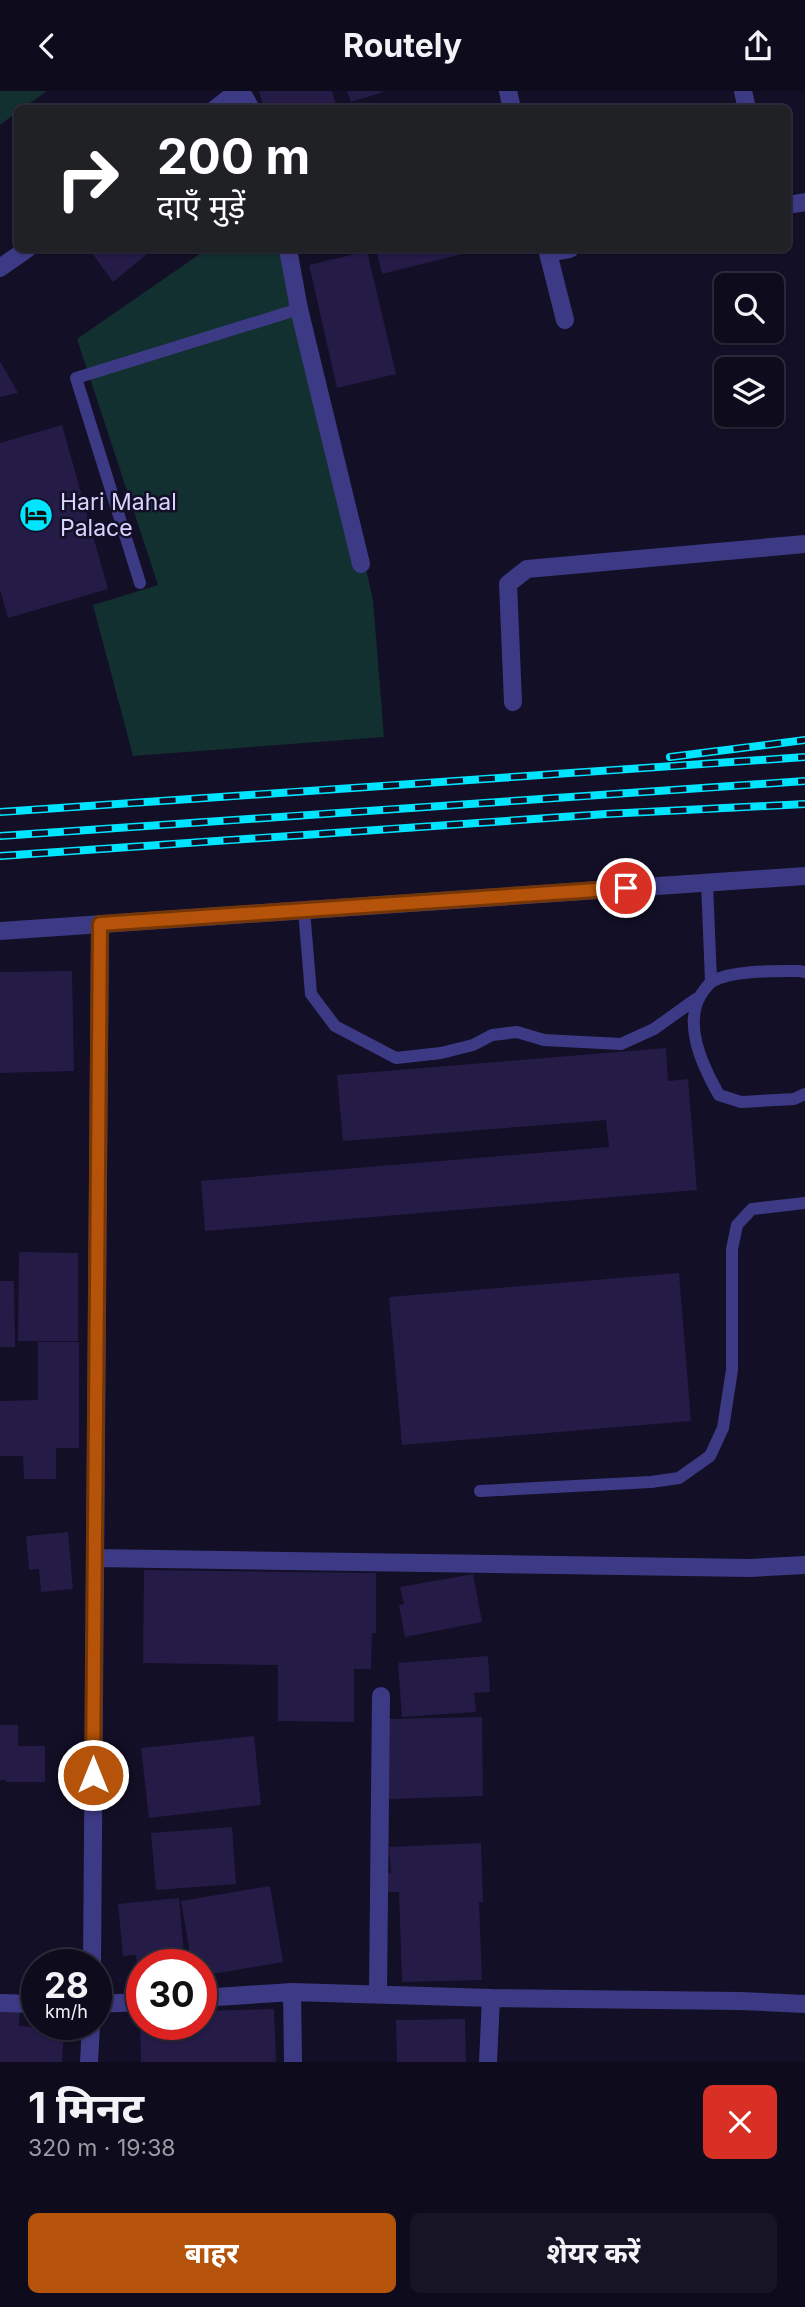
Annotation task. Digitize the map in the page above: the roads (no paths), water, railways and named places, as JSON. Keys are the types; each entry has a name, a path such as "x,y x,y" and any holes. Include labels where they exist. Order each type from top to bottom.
{"street":[{"path":"221,105 240,91"},
{"path":"0,268 23,252"},
{"path":"289,252 299,309 361,564"},
{"path":"548,252 565,320"},
{"path":"513,702 508,585 527,569 805,544"},
{"path":"0,931 805,876"},
{"path":"92,1949 100,924"},
{"path":"94,1558 750,1568 805,1565"},
{"path":"378,1994 381,1696"},
{"path":"292,1992 293,2062"},
{"path":"217,1997 292,1992 805,2004"},
{"path":"488,2062 491,1998"},
{"path":"0,2003 21,2004"},
{"path":"89,2062 90,2040"}],"lane":[{"path":"140,583 76,378 299,309"},
{"path":"707,883 711,981"},
{"path":"304,910 311,994 335,1026 396,1058 441,1053 472,1045 492,1035 517,1032 544,1040 621,1044 653,1029 696,999 711,981 749,972 805,972"},
{"path":"696,999 693,1030 707,1073 719,1095 741,1102 794,1099 805,1094"},
{"path":"480,1491 651,1482 679,1478 710,1456 723,1428 732,1370 732,1249 737,1225 752,1209 805,1203"}],"railway":[{"path":"670,757 805,740"},
{"path":"0,812 805,757"},
{"path":"0,836 805,781"},
{"path":"0,856 606,814 805,804"}],"place":[{"name":"Hari Mahal Palace","path":"36,515"}]}
